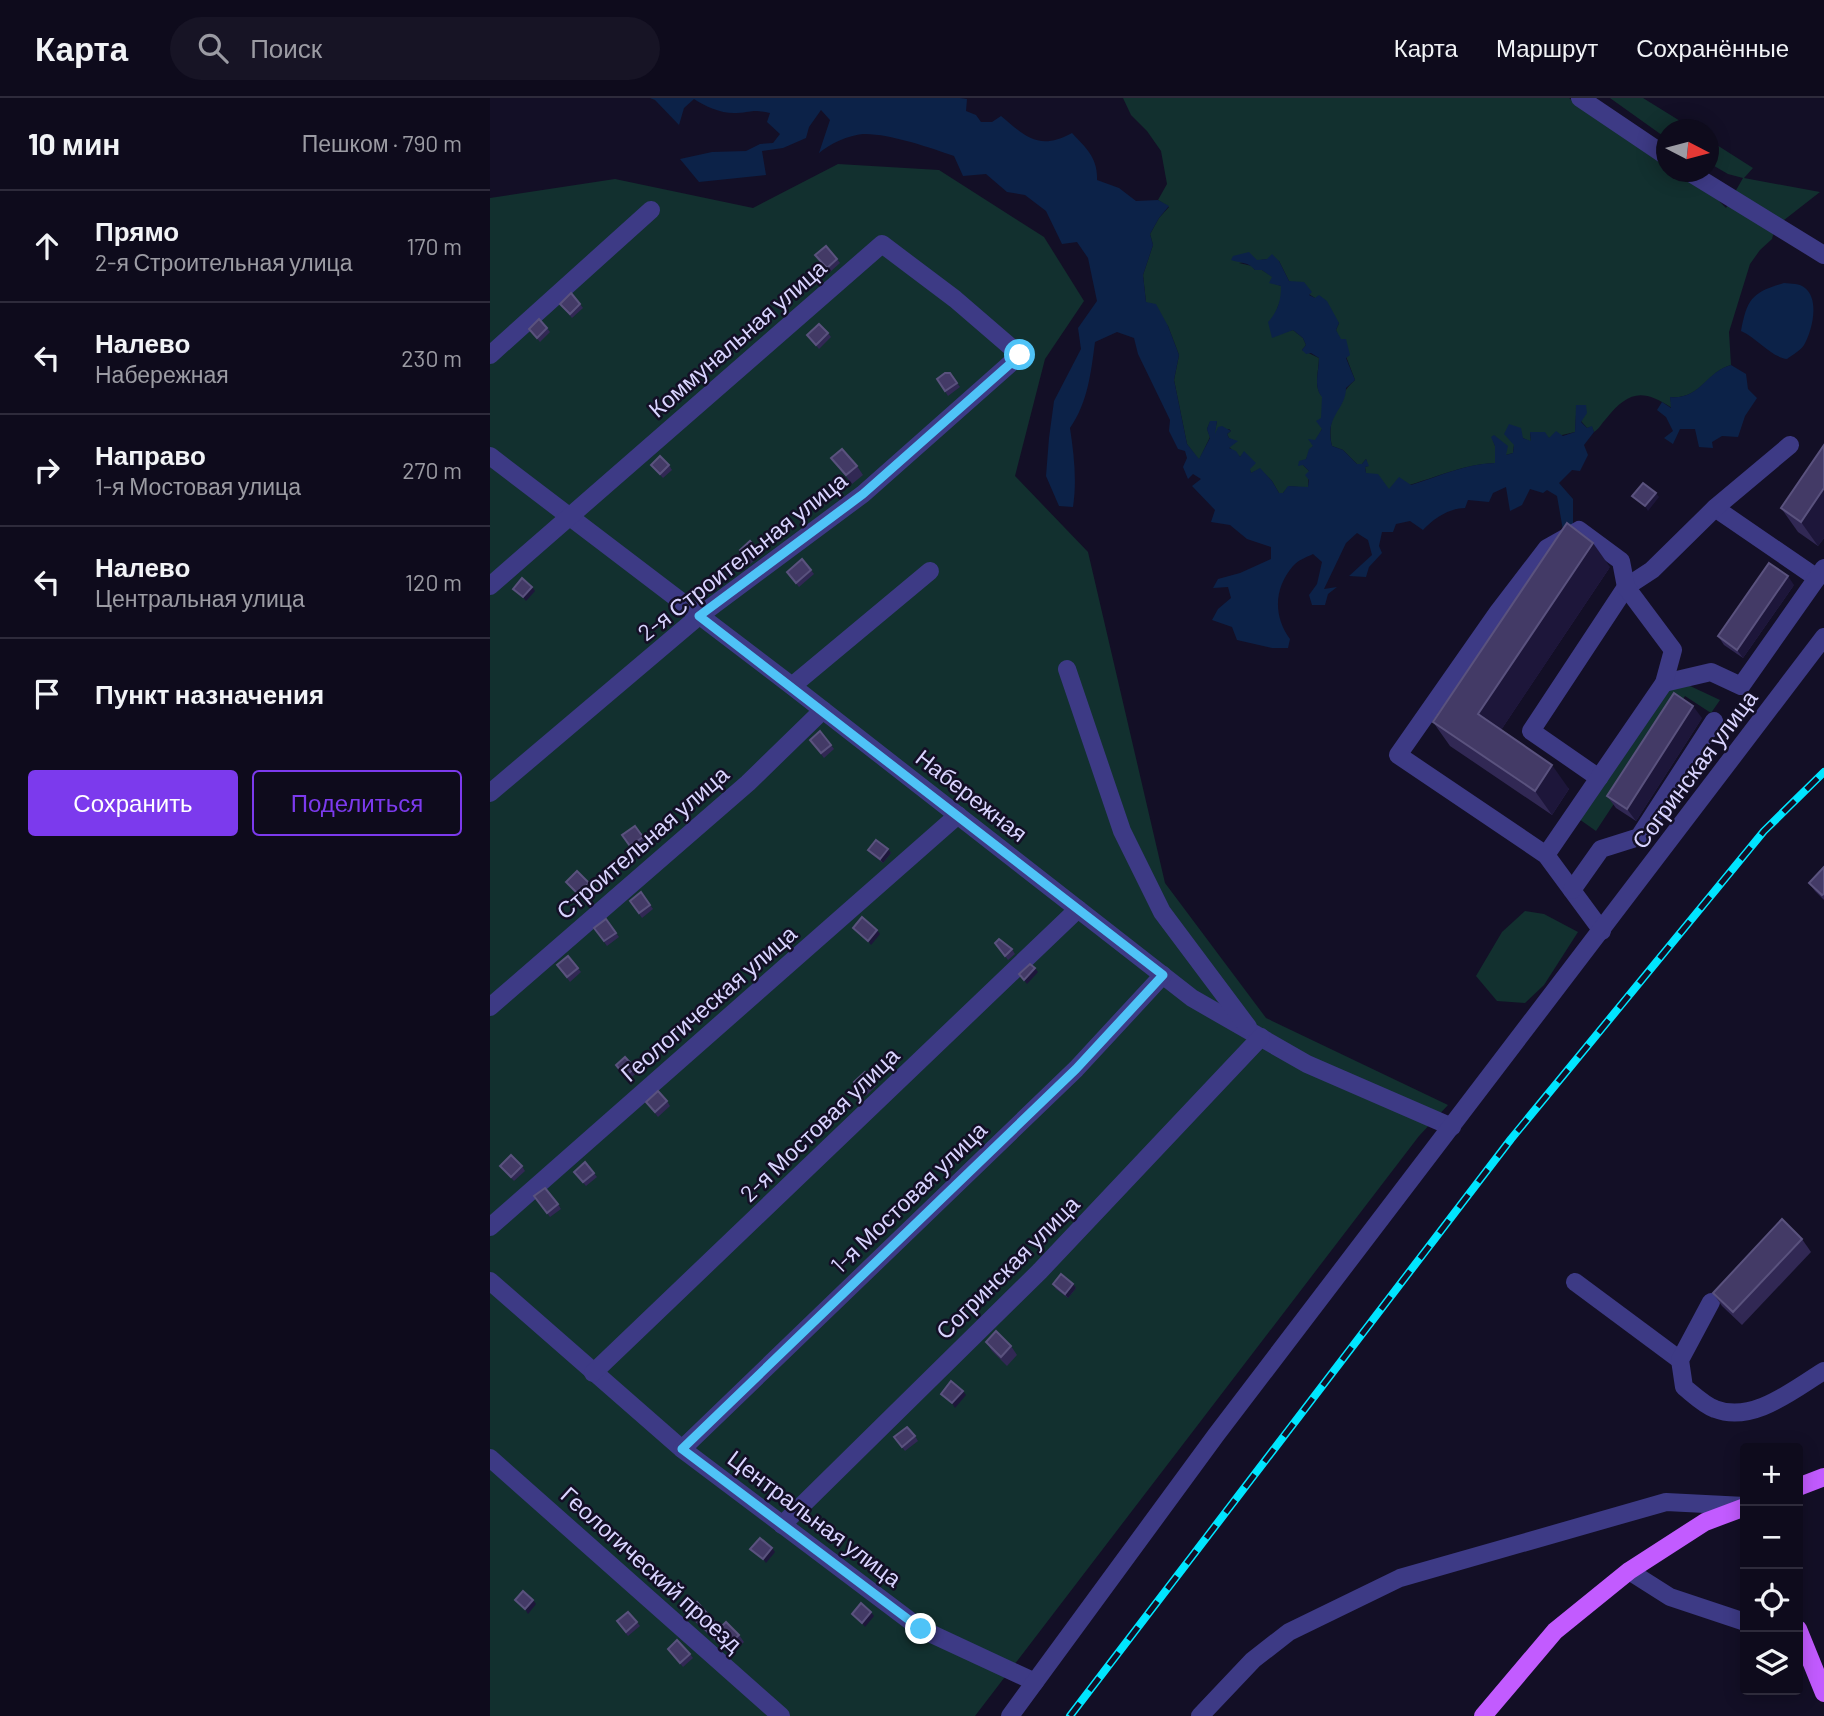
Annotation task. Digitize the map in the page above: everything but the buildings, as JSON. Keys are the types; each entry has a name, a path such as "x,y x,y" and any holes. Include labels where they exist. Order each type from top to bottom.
{"main road":[{"path":"1803,1485 1824,1477"},
{"path":"1483,1716 1555,1631 1629,1571 1704,1522 1740,1508"},
{"path":"1798,1632 1824,1693"}],"street":[{"path":"1580,98 1656,149"},
{"path":"1705,182 1824,255"},
{"path":"490,355 651,210"},
{"name":"Коммунальная улица","path":"490,586 882,244 955,299 1020,355"},
{"name":"2-я Строительная улица","path":"490,793 699,616 863,494 1020,355"},
{"path":"1600,778 1531,731 1626,587 1652,570 1715,508 1790,444"},
{"name":"Набережная","path":"490,456 792,686 1192,998 1307,1064 1452,1127"},
{"path":"1664,683 1711,672 1741,686 1821,573 1715,508"},
{"path":"1546,855 1664,683 1673,650 1626,587 1621,561 1579,530 1547,548 1498,612 1398,755 1546,855 1602,931"},
{"path":"792,686 930,571"},
{"name":"Согринская улица","path":"1010,1716 1216,1435 1824,637"},
{"path":"1068,669 1122,831 1162,912 1257,1035"},
{"name":"Строительная улица","path":"490,1007 748,783 823,710"},
{"path":"1572,890 1601,849 1639,837 1714,721"},
{"name":"Геологическая улица","path":"490,1227 958,815"},
{"name":"2-я Мостовая улица","path":"593,1373 1078,909"},
{"name":"1-я Мостовая улица","path":"682,1449 1076,1069 1163,975"},
{"name":"Согринская улица","path":"782,1525 1040,1271 1257,1035"},
{"name":"Центральная улица","path":"490,1281 682,1449 921,1629 1035,1682"},
{"path":"1575,1282 1680,1360"},
{"path":"1712,1302 1680,1360 1684,1387 1715,1409 1744,1412 1774,1402 1824,1371"},
{"name":"Геологический проезд","path":"490,1458 781,1716"},
{"path":"1200,1716 1253,1660 1289,1632 1399,1578 1665,1502 1740,1506"},
{"path":"1629,1571 1670,1597 1740,1620"}],"green space":[{"path":"1123,98 1569,98 1656,155 1656,182 1699,182 1726,208 1743,178 1719,169 1719,146 1753,168 1744,178 1820,192 1775,227 1772,239 1750,264 1729,332 1731,365 1715,373 1689,394 1670,397 1672,408 1644,395 1628,398 1613,410 1594,432 1592,427 1587,428 1576,415 1575,432 1549,438 1530,432 1531,442 1523,438 1514,445 1513,453 1506,455 1492,437 1496,463 1455,470 1389,490 1366,473 1366,459 1362,464 1357,464 1343,450 1332,446 1331,429 1335,410 1343,394 1355,380 1336,330 1339,323 1315,298 1289,281 1279,261 1268,259 1239,263 1262,270 1273,277 1270,282 1281,286 1281,299 1275,314 1285,332 1293,330 1303,338 1306,345 1302,350 1319,358 1317,383 1322,396 1322,429 1306,459 1299,465 1309,471 1308,488 1289,486 1283,493 1279,493 1260,469 1251,473 1243,454 1240,457 1229,447 1233,440 1227,434 1231,431 1229,429 1214,435 1217,421 1210,422 1207,429 1210,437 1199,460 1187,444 1174,380 1179,355 1168,326 1146,302 1143,275 1153,245 1150,234 1169,207 1158,200 1167,184 1161,151 1131,115"},
{"path":"1610,98 1643,98 1677,119 1656,119 1656,131"},
{"path":"838,164 939,170 1044,237 1084,301 1045,359 1015,476 1088,552 1165,883 1266,1018 1448,1105 1419,1136 975,1716 490,1716 490,198 615,179 753,208"},
{"path":"1688,685 1720,700 1711,713 1685,696 1596,831 1579,819 1666,691"},
{"path":"1525,911 1544,914 1578,932 1544,985 1525,1003 1497,1001 1476,976 1502,932"}],"water":[{"path":"650,98 960,98 967,99 966,111 976,115 981,122 992,122 1001,116 1034,139 1050,141 1072,133 1093,159 1097,180 1119,188 1136,201 1158,200 1169,206 1150,234 1153,245 1143,275 1146,302 1156,304 1179,355 1174,380 1187,444 1199,459 1210,438 1207,429 1210,421 1217,421 1215,434 1218,427 1222,426 1231,431 1227,434 1229,438 1238,441 1229,448 1236,451 1240,457 1244,451 1256,463 1250,469 1251,473 1260,468 1279,493 1283,493 1288,486 1308,487 1309,480 1305,475 1309,471 1303,465 1298,466 1299,461 1306,459 1313,446 1308,439 1315,440 1322,429 1316,421 1321,418 1322,397 1317,384 1319,358 1302,350 1306,345 1303,338 1293,330 1272,338 1268,322 1278,306 1281,286 1269,283 1272,277 1262,270 1255,270 1247,264 1231,260 1233,256 1249,252 1257,260 1267,259 1272,254 1279,261 1289,281 1304,282 1312,292 1309,295 1315,298 1319,295 1327,301 1339,323 1336,330 1341,339 1346,339 1350,355 1346,358 1355,380 1346,388 1343,402 1333,420 1330,436 1332,446 1343,450 1357,464 1362,464 1366,459 1369,466 1365,467 1366,473 1378,474 1389,489 1399,477 1411,485 1463,468 1495,463 1495,446 1491,437 1494,435 1508,446 1506,455 1513,453 1514,445 1504,434 1509,424 1521,428 1523,438 1531,441 1530,432 1545,432 1549,438 1556,431 1563,436 1575,432 1576,405 1586,405 1587,413 1581,422 1587,428 1592,426 1594,432 1584,445 1588,455 1580,471 1572,470 1559,483 1573,499 1573,525 1563,530 1557,496 1547,490 1543,493 1530,489 1522,505 1510,511 1506,487 1493,493 1489,502 1468,500 1465,508 1442,515 1423,530 1410,521 1396,524 1393,532 1382,532 1379,546 1382,553 1369,567 1366,577 1349,576 1372,555 1368,540 1357,533 1346,543 1324,589 1337,587 1328,594 1325,605 1312,605 1309,595 1317,584 1322,562 1313,554 1297,562 1282,583 1278,612 1290,639 1288,648 1272,648 1237,640 1232,627 1212,620 1218,609 1231,598 1228,587 1213,588 1218,579 1240,573 1271,559 1271,547 1247,539 1230,525 1211,522 1215,510 1192,486 1201,479 1193,474 1188,479 1183,467 1187,458 1185,451 1178,449 1169,431 1170,420 1138,354 1134,338 1117,332 1095,342 1085,397 1070,428 1075,487 1073,507 1059,506 1046,476 1054,401 1081,349 1078,328 1097,301 1088,258 1077,242 1062,244 1046,211 1025,195 1007,192 986,174 963,176 954,156 909,142 863,134 840,140 819,153 830,120 821,110 809,127 806,138 783,148 762,151 766,175 699,182 680,159 712,152 746,151 760,144 773,143 780,134 767,122 770,113 726,112 694,99 684,108 679,125"},
{"path":"1784,283 1798,284 1805,288 1810,293 1813,308 1812,324 1804,345 1787,359 1775,355 1741,331 1746,311 1753,298"},
{"path":"1731,365 1746,374 1748,389 1757,398 1745,416 1738,437 1722,436 1712,442 1713,448 1699,447 1695,429 1680,429 1673,444 1664,438 1673,431 1666,417 1657,410 1662,402 1671,408 1670,397 1689,394 1715,373"}],"railway":[{"path":"1070,1716 1511,1139 1764,831 1824,772"}],"route":[{"path":"921,1629 682,1449 1076,1069 1163,975 699,616 863,494 1020,355"}]}
